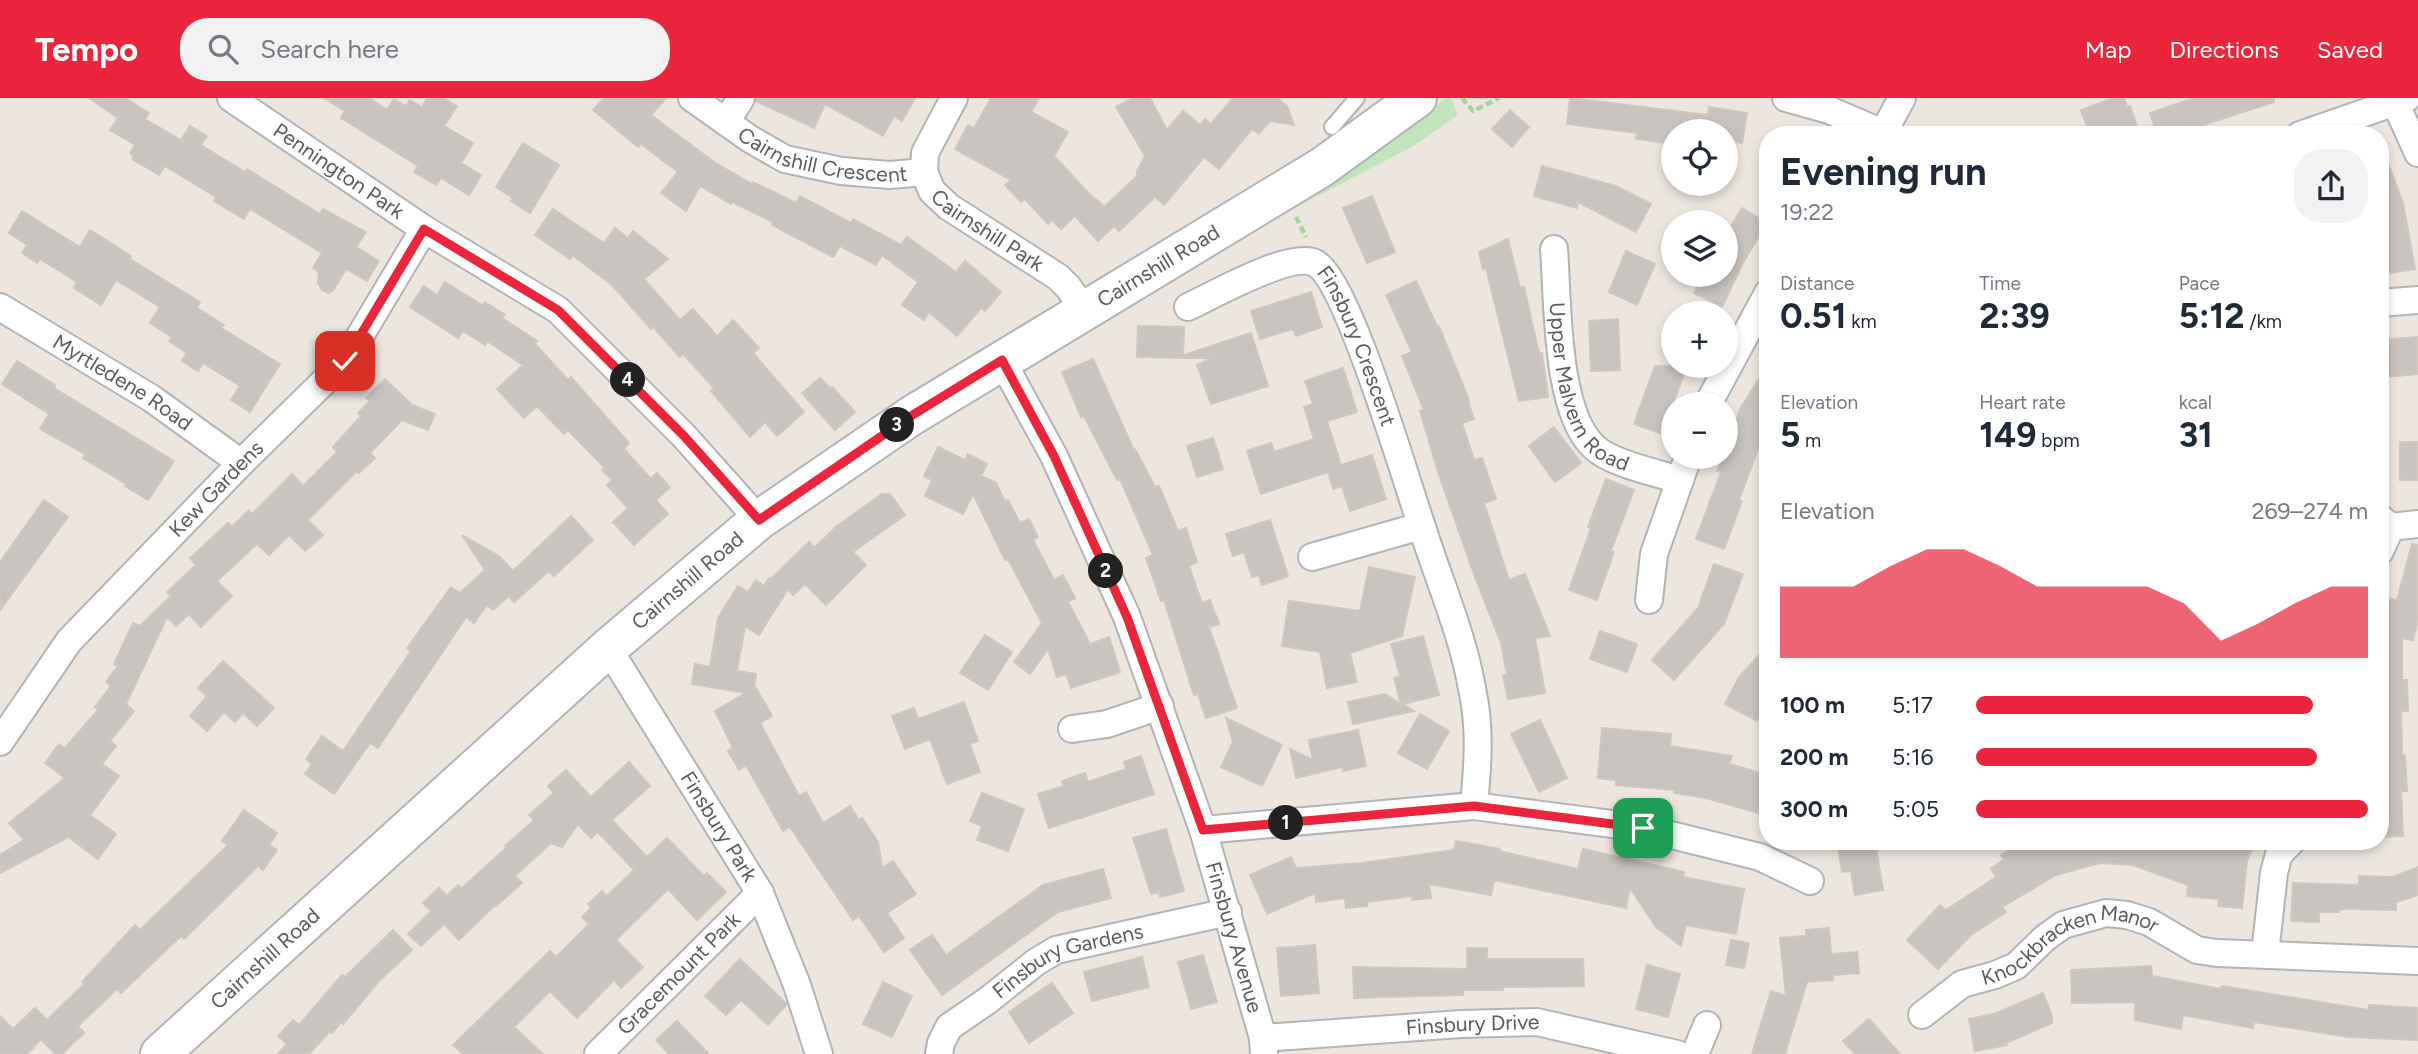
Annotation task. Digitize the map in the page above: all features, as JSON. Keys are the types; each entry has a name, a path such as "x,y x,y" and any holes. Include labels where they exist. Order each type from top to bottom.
{"street":[{"name":"Pennington Park","path":"231,98 424,229 558,310 684,436 759,520"},
{"name":"Cairnshill Crescent","path":"692,98 785,159 841,171 890,175 924,172"},
{"name":"Cairnshill Crescent","path":"726,122 741,98"},
{"name":"Cairnshill Park","path":"954,98 925,153 924,172 932,191 949,207 1058,277 1085,310"},
{"name":"Cairnshill Road","path":"160,1054 608,648 759,520 901,423 1304,179 1361,141 1417,98"},
{"path":"1786,98 1829,110 1865,126"},
{"path":"1887,126 1902,98"},
{"path":"2327,126 2401,100 2418,153"},
{"name":"Kew Gardens","path":"0,742 69,641 241,463 345,361 424,229"},
{"name":"Upper Malvern Road","path":"1554,248 1564,382 1576,422 1594,448 1615,459 1661,465"},
{"name":"Finsbury Crescent","path":"1188,307 1252,276 1291,261 1304,259 1317,264 1329,275 1360,345 1393,436 1464,652 1475,706 1479,750 1474,806"},
{"path":"2389,302 2418,300"},
{"name":"Myrtledene Road","path":"0,307 151,398 241,463"},
{"path":"1714,392 1759,310"},
{"name":"Finsbury Avenue","path":"1002,360 1054,456 1127,617 1203,830 1264,1046"},
{"name":"Upper Malvern Road","path":"1649,600 1654,554 1684,469"},
{"path":"2389,523 2418,524"},
{"path":"1312,557 1421,526"},
{"name":"Finsbury Park","path":"608,648 760,893 808,1016 819,1054"},
{"path":"1072,729 1107,724 1160,706"},
{"path":"1203,830 1474,806 1643,828 1760,857 1810,881"},
{"path":"2265,954 2274,873 2279,854 2283,850"},
{"name":"Gracemount Park","path":"598,1054 760,893"},
{"name":"Finsbury Gardens","path":"939,1054 949,1027 987,1001 1036,961 1056,950 1228,912"},
{"name":"Knockbracken Manor","path":"1922,1016 1962,984 1994,975 2016,965 2063,925 2106,913 2127,915 2149,922 2197,950 2418,961"},
{"name":"Finsbury Drive","path":"1264,1046 1461,1024 1537,1022 1677,1054"},
{"path":"1695,1054 1707,1025"}],"lane":[{"path":"1332,127 1357,98"}],"path":[{"path":"1461,98 1473,111 1499,98"}],"green space":[{"path":"1446,98 1451,98 1458,115 1412,147 1214,250 1260,226 1359,165"}],"building":[{"path":"89,98 125,98 149,113 145,119 181,140 190,126 207,136 201,145 245,172 247,169 320,214 323,209 366,232 356,247 379,261 367,281 346,269 334,289 329,293 322,290 318,283 319,272 313,268 322,253 250,209 244,219 214,201 216,197 165,166 159,175 132,159 134,156 130,153 135,145 110,130 118,118"},
{"path":"324,98 369,98 387,110 394,99 406,106 410,100 422,107 427,98 443,98 457,106 444,126 473,143 461,163 481,175 469,195 441,178 436,185 414,172 418,166 341,118 345,111"},
{"path":"604,98 666,98 651,115 714,162 752,184 753,182 796,203 800,196 851,223 853,219 901,245 907,237 956,272 965,261 1001,292 985,311 981,308 957,336 929,312 924,320 902,305 918,282 882,255 876,265 840,246 833,257 772,225 773,222 732,202 731,204 700,186 686,211 661,193 678,172 641,144 638,147 593,110"},
{"path":"757,98 915,98 902,121 894,116 883,136 825,104 814,128 756,101"},
{"path":"991,98 1039,98 1031,112 1068,132 1054,156 1104,207 1137,176 1145,156 1116,107 1133,98 1150,98 1167,130 1183,111 1200,125 1205,119 1211,124 1233,98 1277,98 1287,106 1294,125 1270,121 1259,134 1252,129 1219,169 1204,157 1164,205 1155,197 1119,231 1114,226 1098,241 1075,216 1061,229 1052,220 1048,224 1025,199 1021,202 1005,185 1011,180 955,149 968,125 974,128"},
{"path":"1570,98 1708,115 1709,107 1747,113 1742,143 1738,142 1738,119 1661,119 1661,142 1636,139 1637,133 1567,124"},
{"path":"2113,98 2124,98 2127,107 2130,106 2137,126 2087,126 2081,110"},
{"path":"2194,98 2274,98 2274,102 2203,126 2154,126 2150,113"},
{"path":"1510,110 1529,127 1512,147 1492,129"},
{"path":"523,143 559,165 530,213 496,187"},
{"path":"1542,166 1616,186 1651,204 1636,232 1578,202 1577,208 1534,196"},
{"path":"2389,166 2403,203 2415,269 2389,273"},
{"path":"1372,196 1395,252 1367,263 1343,208"},
{"path":"1742,208 1759,218 1759,236 1738,274 1738,215"},
{"path":"553,209 604,243 615,228 628,238 633,231 668,259 644,279 680,320 693,309 717,336 733,320 759,348 753,353 804,412 777,436 765,422 750,437 711,391 714,388 683,354 680,357 653,327 651,329 612,285 572,255 570,259 535,235"},
{"path":"22,211 80,247 90,230 131,256 130,259 200,302 197,308 224,325 221,328 280,364 250,412 231,400 240,386 203,363 198,371 182,361 187,353 169,341 172,337 150,323 160,307 116,280 101,305 74,288 77,282 40,259 37,263 22,253 27,245 9,233"},
{"path":"1508,239 1520,288 1524,287 1539,353 1542,353 1548,397 1519,401 1486,268 1483,269 1479,252"},
{"path":"1626,251 1655,264 1637,305 1609,292"},
{"path":"1416,281 1439,326 1469,400 1474,419 1462,423 1474,460 1482,458 1496,499 1484,503 1509,580 1525,574 1550,636 1535,638 1545,693 1508,699 1501,643 1438,472 1420,411 1424,410 1402,356 1412,352 1386,295"},
{"path":"445,282 482,305 485,302 505,315 502,318 537,341 535,344 568,380 571,377 629,443 624,449 651,479 657,473 670,487 656,500 668,514 634,545 613,522 628,508 607,485 612,480 602,470 605,468 568,430 564,434 537,406 524,418 497,389 523,365 487,341 485,345 463,331 458,338 410,307 424,286 437,295"},
{"path":"1697,287 1732,287 1725,301 1710,301 1694,293"},
{"path":"1311,292 1322,327 1296,336 1293,329 1260,339 1251,311"},
{"path":"1618,319 1620,370 1591,371 1589,321"},
{"path":"1138,326 1184,327 1183,358 1137,357"},
{"path":"1251,333 1268,386 1211,404 1197,365 1212,358 1184,358 1184,355"},
{"path":"2418,337 2418,374 2389,377 2389,339"},
{"path":"1093,359 1135,453 1135,449 1155,487 1159,486 1178,531 1186,528 1197,562 1189,566 1202,603 1210,600 1219,624 1209,627 1237,708 1206,718 1198,694 1194,695 1164,600 1161,601 1146,558 1153,555 1120,479 1117,480 1084,416 1081,417 1062,372"},
{"path":"17,361 55,385 54,388 174,461 148,500 83,458 85,454 40,429 49,414 2,384"},
{"path":"1655,366 1661,366 1661,378 1683,378 1677,392 1661,392 1661,434 1634,424"},
{"path":"1343,368 1357,412 1327,421 1341,465 1372,455 1386,499 1350,511 1342,486 1333,489 1328,472 1261,494 1247,451 1271,443 1274,452 1314,439 1304,407 1313,404 1305,381"},
{"path":"820,378 855,412 835,430 802,393"},
{"path":"1759,378 1759,446 1724,549 1696,539 1721,472 1718,469 1738,469 1738,415"},
{"path":"385,379 412,405 435,414 428,430 402,420 370,453 375,458 359,473 357,471 308,520 323,535 305,551 289,535 269,555 257,544 217,581 232,596 201,627 189,614 176,626 167,617 126,704 134,711 110,741 116,746 102,764 119,776 90,815 116,834 98,859 68,837 0,873 0,855 24,840 9,823 65,778 45,763 59,744 65,748 98,710 95,707 111,686 106,682 118,666 114,664 133,623 140,626 171,596 167,592 196,565 190,558 228,523 232,527 249,510 252,514 292,474 303,486 337,452 333,447 361,416 358,413 370,401 366,398"},
{"path":"1554,427 1581,463 1555,482 1529,446"},
{"path":"1213,438 1223,469 1197,477 1187,446"},
{"path":"2400,442 2418,442 2418,480 2400,480"},
{"path":"938,447 965,460 968,454 987,464 981,476 996,483 1020,523 1029,519 1038,537 1033,540 1054,580 1063,575 1075,598 1068,602 1090,644 1109,637 1120,672 1071,688 1066,674 1057,677 1048,649 1030,674 1014,662 1042,623 1008,559 1005,560 973,494 963,514 925,496 932,480 924,476"},
{"path":"1606,479 1634,490 1611,551 1614,552 1597,600 1569,590"},
{"path":"882,494 890,494 905,515 853,552 866,565 826,605 805,584 793,595 788,589 759,635 745,626 737,671 756,674 754,689 756,688 772,716 760,723 799,796 806,792 823,823 850,806 859,820 862,818 878,842 882,868 893,861 916,894 887,913 904,938 884,952 859,916 853,920 790,827 783,831 746,765 739,770 728,751 733,748 715,711 746,693 692,684 695,664 710,667 718,618 738,586 748,592 756,580 764,586 769,578 809,542 813,549 837,526"},
{"path":"44,500 68,517 0,610 0,562"},
{"path":"571,516 593,540 554,576 549,571 514,602 509,596 493,610 487,605 474,623 466,617 378,748 370,743 334,794 305,774 312,764 306,759 322,736 343,751 411,651 407,648 451,587 460,593 485,570 462,535 499,556 513,571"},
{"path":"1270,520 1288,576 1262,585 1259,575 1252,577 1244,552 1233,556 1226,534"},
{"path":"2412,544 2418,545 2418,618 2413,640 2402,638 2402,680 2407,680 2408,711 2401,711 2402,755 2405,755 2407,791 2401,791 2403,836 2389,837 2389,599 2397,600"},
{"path":"1714,564 1743,574 1724,624 1674,680 1652,660 1698,608"},
{"path":"1369,567 1415,577 1402,636 1350,653 1357,682 1327,688 1320,652 1282,646 1289,601 1360,611"},
{"path":"1600,631 1637,644 1627,672 1590,659"},
{"path":"985,635 1012,652 988,690 960,673"},
{"path":"1423,636 1439,695 1403,704 1414,711 1353,724 1348,702 1385,694 1401,704 1394,678 1400,676 1391,644"},
{"path":"1759,655 1757,721 1725,704 1739,677"},
{"path":"223,661 274,708 257,726 243,713 235,722 224,712 207,731 190,716 207,696 198,688"},
{"path":"964,702 978,741 970,744 980,772 947,784 930,739 905,749 892,716 914,708 918,719"},
{"path":"1420,714 1449,731 1427,769 1398,753"},
{"path":"1226,718 1282,745 1262,786 1221,767 1233,742"},
{"path":"1540,720 1567,778 1539,792 1511,734"},
{"path":"1602,728 1671,734 1670,746 1732,756 1729,764 1759,772 1759,809 1758,813 1706,798 1674,793 1675,790 1616,785 1616,780 1598,778"},
{"path":"1358,730 1366,766 1343,771 1342,767 1296,778 1290,749 1313,760 1309,740"},
{"path":"1141,756 1154,794 1049,828 1038,794 1064,786 1062,781 1085,773 1088,782 1126,769 1124,762"},
{"path":"629,762 650,786 612,820 647,857 667,838 704,876 707,873 726,892 697,920 668,889 616,940 643,967 621,988 614,980 577,1018 550,991 514,1027 543,1054 463,1054 453,1045 550,951 556,957 589,924 582,917 591,908 588,904 602,891 607,896 634,870 598,832 591,838 578,824 562,847 551,843 515,876 522,883 459,940 444,924 421,946 408,934 431,911 423,903 439,888 447,896 458,885 462,888 506,848 505,846 534,820 529,815 554,793 548,786 566,770 591,797"},
{"path":"982,793 1024,809 1008,851 977,840 982,826 970,821"},
{"path":"244,810 277,833 269,845 277,850 263,870 258,866 184,939 181,936 121,993 117,989 78,1026 84,1033 62,1054 55,1054 41,1039 27,1054 0,1054 0,1016 13,1029 35,1008 47,1020 84,984 82,982 135,925 140,930 228,845 222,841"},
{"path":"1166,829 1184,891 1160,897 1159,892 1151,894 1133,838"},
{"path":"1456,841 1578,869 1583,849 1684,872 1683,877 1744,889 1736,934 1686,925 1681,946 1656,927 1630,888 1626,908 1494,880 1491,895 1429,884 1431,898 1412,900 1412,896 1367,902 1367,906 1346,908 1345,898 1316,902 1315,893 1267,914 1250,875 1291,857 1296,868 1362,863 1454,850"},
{"path":"1838,850 1876,850 1883,890 1855,895 1851,871 1842,872"},
{"path":"2010,850 2252,850 2247,861 2242,908 2218,906 2219,899 2187,896 2188,885 2133,865 2100,863 2056,875 2002,907 2006,912 1971,935 1938,969 1907,940 1940,905 1946,910 1996,877 1991,868 2004,860 2001,855"},
{"path":"2418,867 2418,895 2396,902 2396,910 2339,909 2339,912 2319,912 2319,922 2291,921 2293,883 2359,885 2359,876 2393,877"},
{"path":"1103,869 1111,898 1058,912 942,995 910,950 932,935 946,955 1043,885"},
{"path":"1829,928 1831,954 1857,952 1859,973 1833,975 1833,980 1807,982 1785,1054 1752,1054 1771,991 1786,996 1780,938 1806,936 1806,930"},
{"path":"393,930 412,950 378,982 343,1024 341,1022 332,1033 330,1031 309,1054 278,1054 287,1044 278,1036 293,1020 299,1025 342,975 345,977"},
{"path":"1731,940 1749,943 1744,968 1726,965"},
{"path":"1315,945 1319,993 1281,996 1277,948"},
{"path":"1467,948 1487,948 1487,959 1583,959 1584,986 1503,987 1503,990 1463,990 1463,995 1354,998 1353,967 1467,969"},
{"path":"1203,955 1217,1002 1191,1009 1178,962"},
{"path":"1142,957 1149,987 1092,1001 1084,972"},
{"path":"740,959 787,1004 768,1025 741,1000 726,1015 705,996"},
{"path":"1647,965 1680,974 1668,1017 1636,1009"},
{"path":"2151,966 2152,976 2221,989 2222,986 2369,1010 2369,1005 2418,1008 2418,1040 2349,1037 2254,1022 2253,1028 2183,1015 2181,1029 2135,1020 2135,1002 2072,1003 2071,970"},
{"path":"883,982 912,996 892,1037 863,1024"},
{"path":"1052,983 1073,1013 1029,1043 1009,1012"},
{"path":"2043,993 2052,1023 2006,1043 2007,1045 1975,1051 1969,1019 1994,1014"},
{"path":"1869,1019 1900,1054 1855,1054 1843,1041"},
{"path":"677,1021 709,1054 669,1054 656,1040"}],"route":[{"path":"345,361 424,229 558,310 684,436 759,520 838,464 1002,360 1054,456 1127,617 1203,830 1474,806 1643,828"}]}
